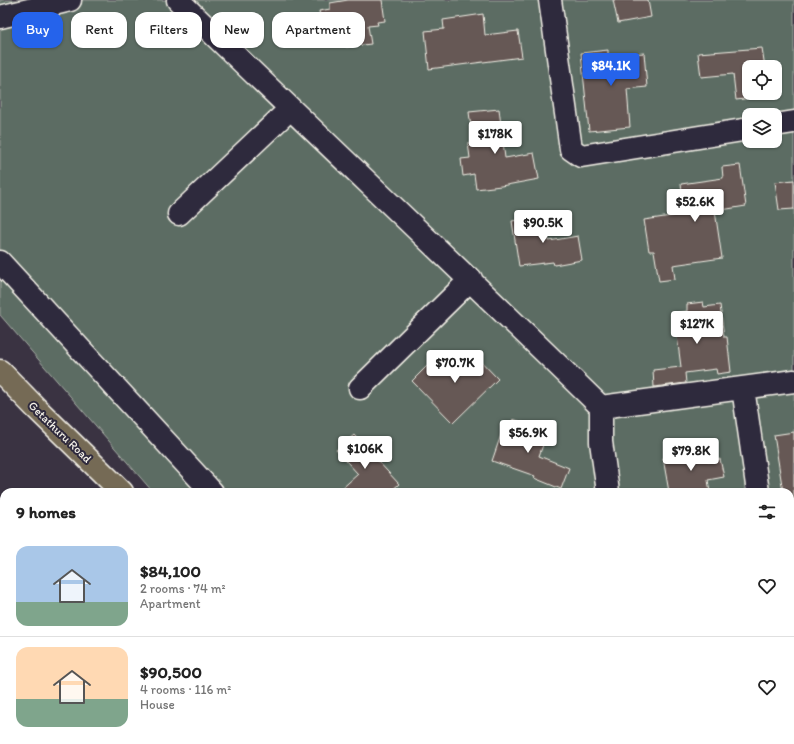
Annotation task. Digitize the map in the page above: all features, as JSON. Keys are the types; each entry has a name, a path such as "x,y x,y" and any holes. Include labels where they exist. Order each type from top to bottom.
{"main road":[{"name":"Getathuru Road","path":"0,371 118,488"}],"street":[{"path":"0,17 70,0"},
{"path":"178,0 290,109 471,279 601,407 601,442 607,488"},
{"path":"550,0 571,149 581,156 742,130"},
{"path":"179,214 290,109"},
{"path":"782,124 794,122"},
{"path":"0,262 208,488"},
{"path":"360,388 471,279"},
{"path":"601,407 794,382"},
{"path":"743,388 757,488"}],"green space":[{"path":"0,0 794,0 794,488 150,488 0,315"}],"building":[{"path":"348,0 382,0 385,21 377,22 378,25 368,26 371,44 365,45 365,12 319,12 330,9 330,3"},
{"path":"613,0 648,0 651,17 618,23"},
{"path":"483,14 485,35 518,31 522,57 429,69 425,31 444,29 443,20"},
{"path":"762,48 764,60 742,60 742,99 736,100 733,74 701,77 698,53"},
{"path":"608,50 608,56 644,53 647,87 627,89 630,127 589,131 581,53"},
{"path":"499,109 505,158 534,153 539,179 476,189 474,174 463,176 461,159 470,158 468,143 473,143 469,112"},
{"path":"740,165 746,206 715,211 722,258 673,265 675,279 659,281 654,251 649,251 644,220 685,214 681,184 723,178 722,167"},
{"path":"794,180 794,209 779,210 775,182"},
{"path":"545,216 549,241 578,236 582,260 554,265 553,262 519,266 512,221"},
{"path":"703,302 704,307 720,305 724,337 727,337 731,372 717,374 716,369 685,373 686,383 654,387 653,370 681,367 674,313 687,311 687,304"},
{"path":"472,352 498,379 453,423 412,381 439,354 454,370"},
{"path":"513,419 548,431 539,456 569,468 561,488 534,478 535,476 492,461 503,429 509,431"},
{"path":"794,432 794,488 782,488 774,435"},
{"path":"354,435 399,484 394,488 342,488 358,474 336,450"},
{"path":"706,450 708,462 720,459 724,477 708,480 709,488 668,488 663,458"}]}
